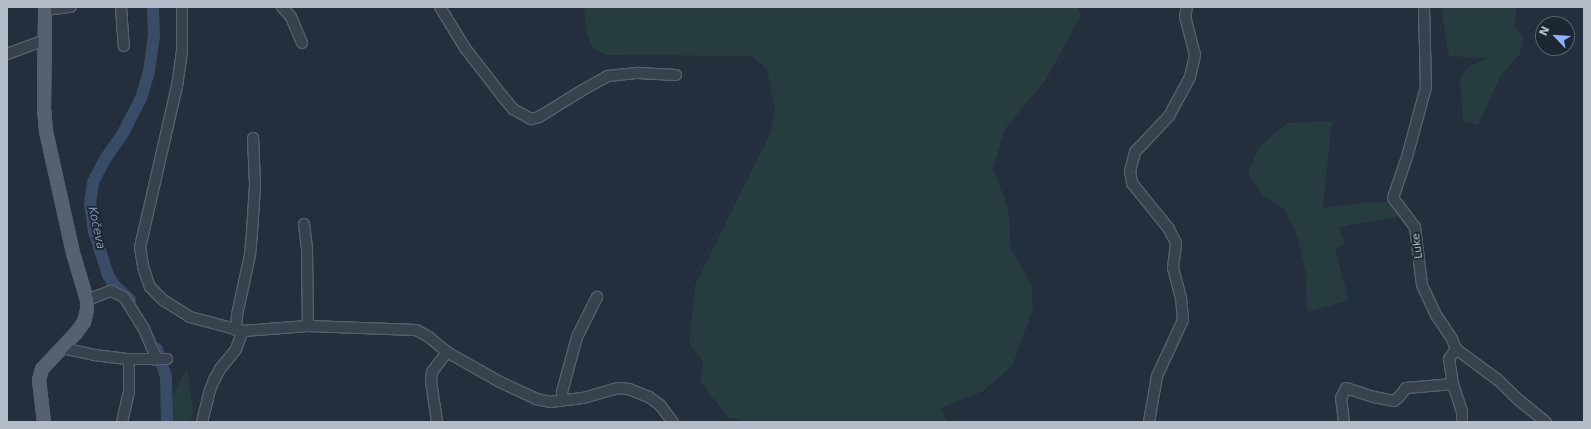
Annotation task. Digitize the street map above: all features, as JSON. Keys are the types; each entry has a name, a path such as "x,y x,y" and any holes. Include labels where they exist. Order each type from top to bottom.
{"main road":[{"path":"44,422 39,380 42,369 84,322 88,310 88,300 73,253 46,131 44,109 45,8"}],"street":[{"path":"45,8 71,7"},
{"path":"121,7 124,46"},
{"path":"182,7 182,51 178,79 140,247 142,267 150,287 162,300 190,317 240,331 308,326 416,330 429,337 447,352 518,392 536,399 550,402 583,398 618,388 629,389 649,397 660,405 673,422"},
{"path":"282,7 291,17 302,43"},
{"path":"440,7 465,48 503,97 513,109 530,119 539,118 580,91 608,76 638,73 676,75"},
{"path":"1149,422 1157,376 1183,320 1181,298 1173,268 1176,243 1169,229 1132,184 1130,171 1135,152 1169,116 1190,77 1195,55 1185,16 1187,7"},
{"name":"Luke","path":"1424,7 1426,87 1407,157 1393,198 1415,227 1422,285 1436,315 1452,339 1456,349 1498,380 1520,401 1546,422"},
{"path":"7,54 45,40"},
{"path":"202,422 214,380 236,350 240,331 236,315 250,255 252,232 255,185 253,138"},
{"path":"304,224 308,326"},
{"path":"62,348 94,355 129,359 161,360 156,355 144,329 124,297 111,291 88,300"},
{"path":"563,400 562,392 577,337 597,297"},
{"path":"1456,349 1449,359 1453,384 1461,407 1462,422"},
{"path":"437,422 430,380 432,372 447,352"},
{"path":"122,422 129,392 129,359"},
{"path":"1344,422 1341,398 1346,388 1374,397 1394,400 1399,397 1406,388 1453,384"}],"green space":[{"path":"584,7 1077,7 1081,15 1045,81 1005,129 993,168 1008,208 1011,249 1032,286 1033,309 1012,366 983,391 941,408 947,422 746,422 728,417 700,381 703,361 689,343 695,285 771,132 775,111 767,69 751,56 607,55 593,49 586,29"},
{"path":"1441,7 1516,7 1515,27 1524,37 1520,54 1501,75 1478,125 1463,121 1460,76 1470,66 1487,58 1449,56"},
{"path":"1333,121 1323,208 1370,202 1389,202 1400,212 1398,217 1348,225 1340,228 1345,244 1335,249 1349,300 1307,312 1306,273 1298,238 1284,209 1262,195 1248,173 1259,147 1287,123"},
{"path":"187,368 193,411 190,422 160,422"}],"waterway":[{"name":"Kočeva","path":"130,300 114,285 108,275 94,231 90,204 93,182 105,159 122,135 141,98 149,71 154,36 153,7"},
{"name":"Kočeva","path":"157,349 166,377 167,422"}]}
